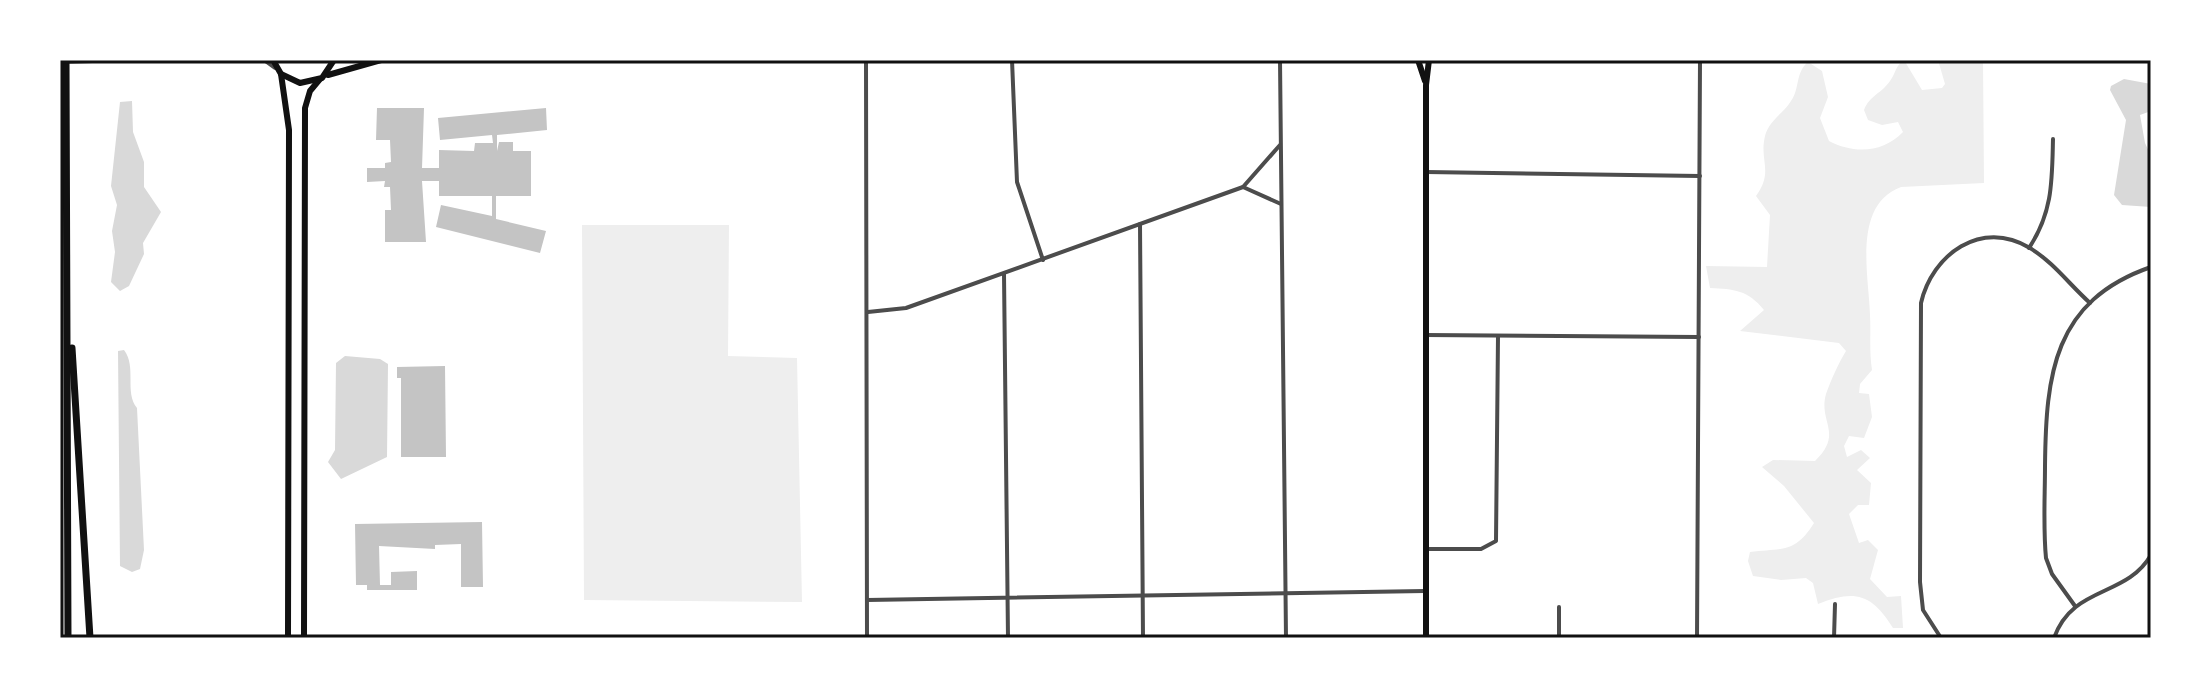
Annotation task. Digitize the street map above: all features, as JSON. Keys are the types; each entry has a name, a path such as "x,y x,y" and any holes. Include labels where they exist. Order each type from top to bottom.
{"highway":[{"path":"66,60 68,638"},
{"path":"68,282 90,638"}],"main road":[{"path":"273,60 279,72 289,130 288,638"},
{"path":"304,638 305,108 310,91 334,60"},
{"path":"279,72 300,83 381,60"},
{"path":"1418,60 1426,85"},
{"path":"1426,638 1426,85 1429,60"}],"street":[{"path":"60,62 125,60"},
{"path":"264,60 279,72"},
{"path":"866,60 867,638"},
{"path":"1012,60 1017,182 1043,260"},
{"path":"1280,60 1286,638"},
{"path":"1697,638 1700,60"},
{"path":"2029,248 2042,228 2051,201 2053,139"},
{"path":"868,312 899,311 1243,187 1281,143"},
{"path":"1426,172 1700,176"},
{"path":"1243,187 1260,191 1282,204"},
{"path":"1140,224 1143,638"},
{"path":"1941,638 1923,610 1920,595 1924,289 1938,264 1963,244 1993,238 2029,248 2090,303"},
{"path":"2075,606 2052,574 2046,558 2047,394 2058,351 2073,322 2090,303 2120,281 2151,267"},
{"path":"1004,274 1008,638"},
{"path":"1425,335 1699,337"},
{"path":"1427,549 1481,549 1496,541 1498,336"},
{"path":"2054,638 2075,606 2128,580 2151,555"},
{"path":"867,600 1426,591"},
{"path":"1834,638 1835,604"},
{"path":"1559,607 1559,638"}],"shaded area":[{"path":"1904,60 1922,90 1942,88 1945,84 1938,60 1983,60 1984,183 1901,187 1886,196 1875,209 1869,225 1866,262 1872,370 1860,384 1859,393 1869,394 1872,417 1864,438 1849,436 1844,446 1847,457 1861,450 1870,458 1857,470 1871,483 1869,505 1858,505 1849,514 1859,543 1868,540 1878,550 1870,579 1887,597 1901,596 1903,628 1893,628 1878,608 1862,598 1842,597 1818,604 1813,583 1806,578 1781,580 1753,576 1748,561 1750,552 1794,545 1814,523 1784,486 1762,467 1773,460 1815,461 1823,451 1829,435 1824,404 1826,394 1846,351 1839,343 1740,331 1764,310 1740,292 1710,288 1706,266 1767,267 1770,215 1756,196 1764,180 1765,136 1791,101 1804,66 1808,62 1822,71 1828,97 1820,118 1829,141 1848,148 1868,149 1887,144 1903,132 1898,122 1882,125 1868,120 1864,110"},
{"path":"2124,79 2151,84 2151,111 2140,115 2145,143 2151,156 2151,207 2122,205 2114,195 2126,120 2110,90 2111,86"},
{"path":"132,101 133,132 144,162 144,187 161,212 143,243 144,254 129,286 120,291 111,282 115,252 112,231 117,205 111,186 120,102"},
{"path":"582,225 729,225 728,356 797,358 802,602 584,600"},
{"path":"124,350 130,364 131,395 137,408 144,550 140,569 132,572 120,566 118,351"},
{"path":"345,356 380,359 388,364 387,457 341,479 328,462 335,450 336,363"}],"building":[{"path":"377,108 424,108 422,168 439,168 439,150 474,151 475,143 493,143 492,135 440,140 438,118 546,108 547,130 497,135 497,151 499,142 513,142 513,151 531,151 531,196 496,196 496,219 546,231 540,253 436,227 441,205 492,216 492,196 439,196 439,181 422,181 426,242 385,242 385,210 391,210 390,187 384,187 385,181 367,182 367,168 385,168 385,163 391,162 390,140 376,140"},
{"path":"445,366 446,457 401,457 401,378 397,378 397,367"},
{"path":"482,522 483,587 461,587 461,544 435,545 435,549 379,546 380,585 391,585 391,572 417,571 417,590 367,590 367,585 356,585 355,524"}]}
